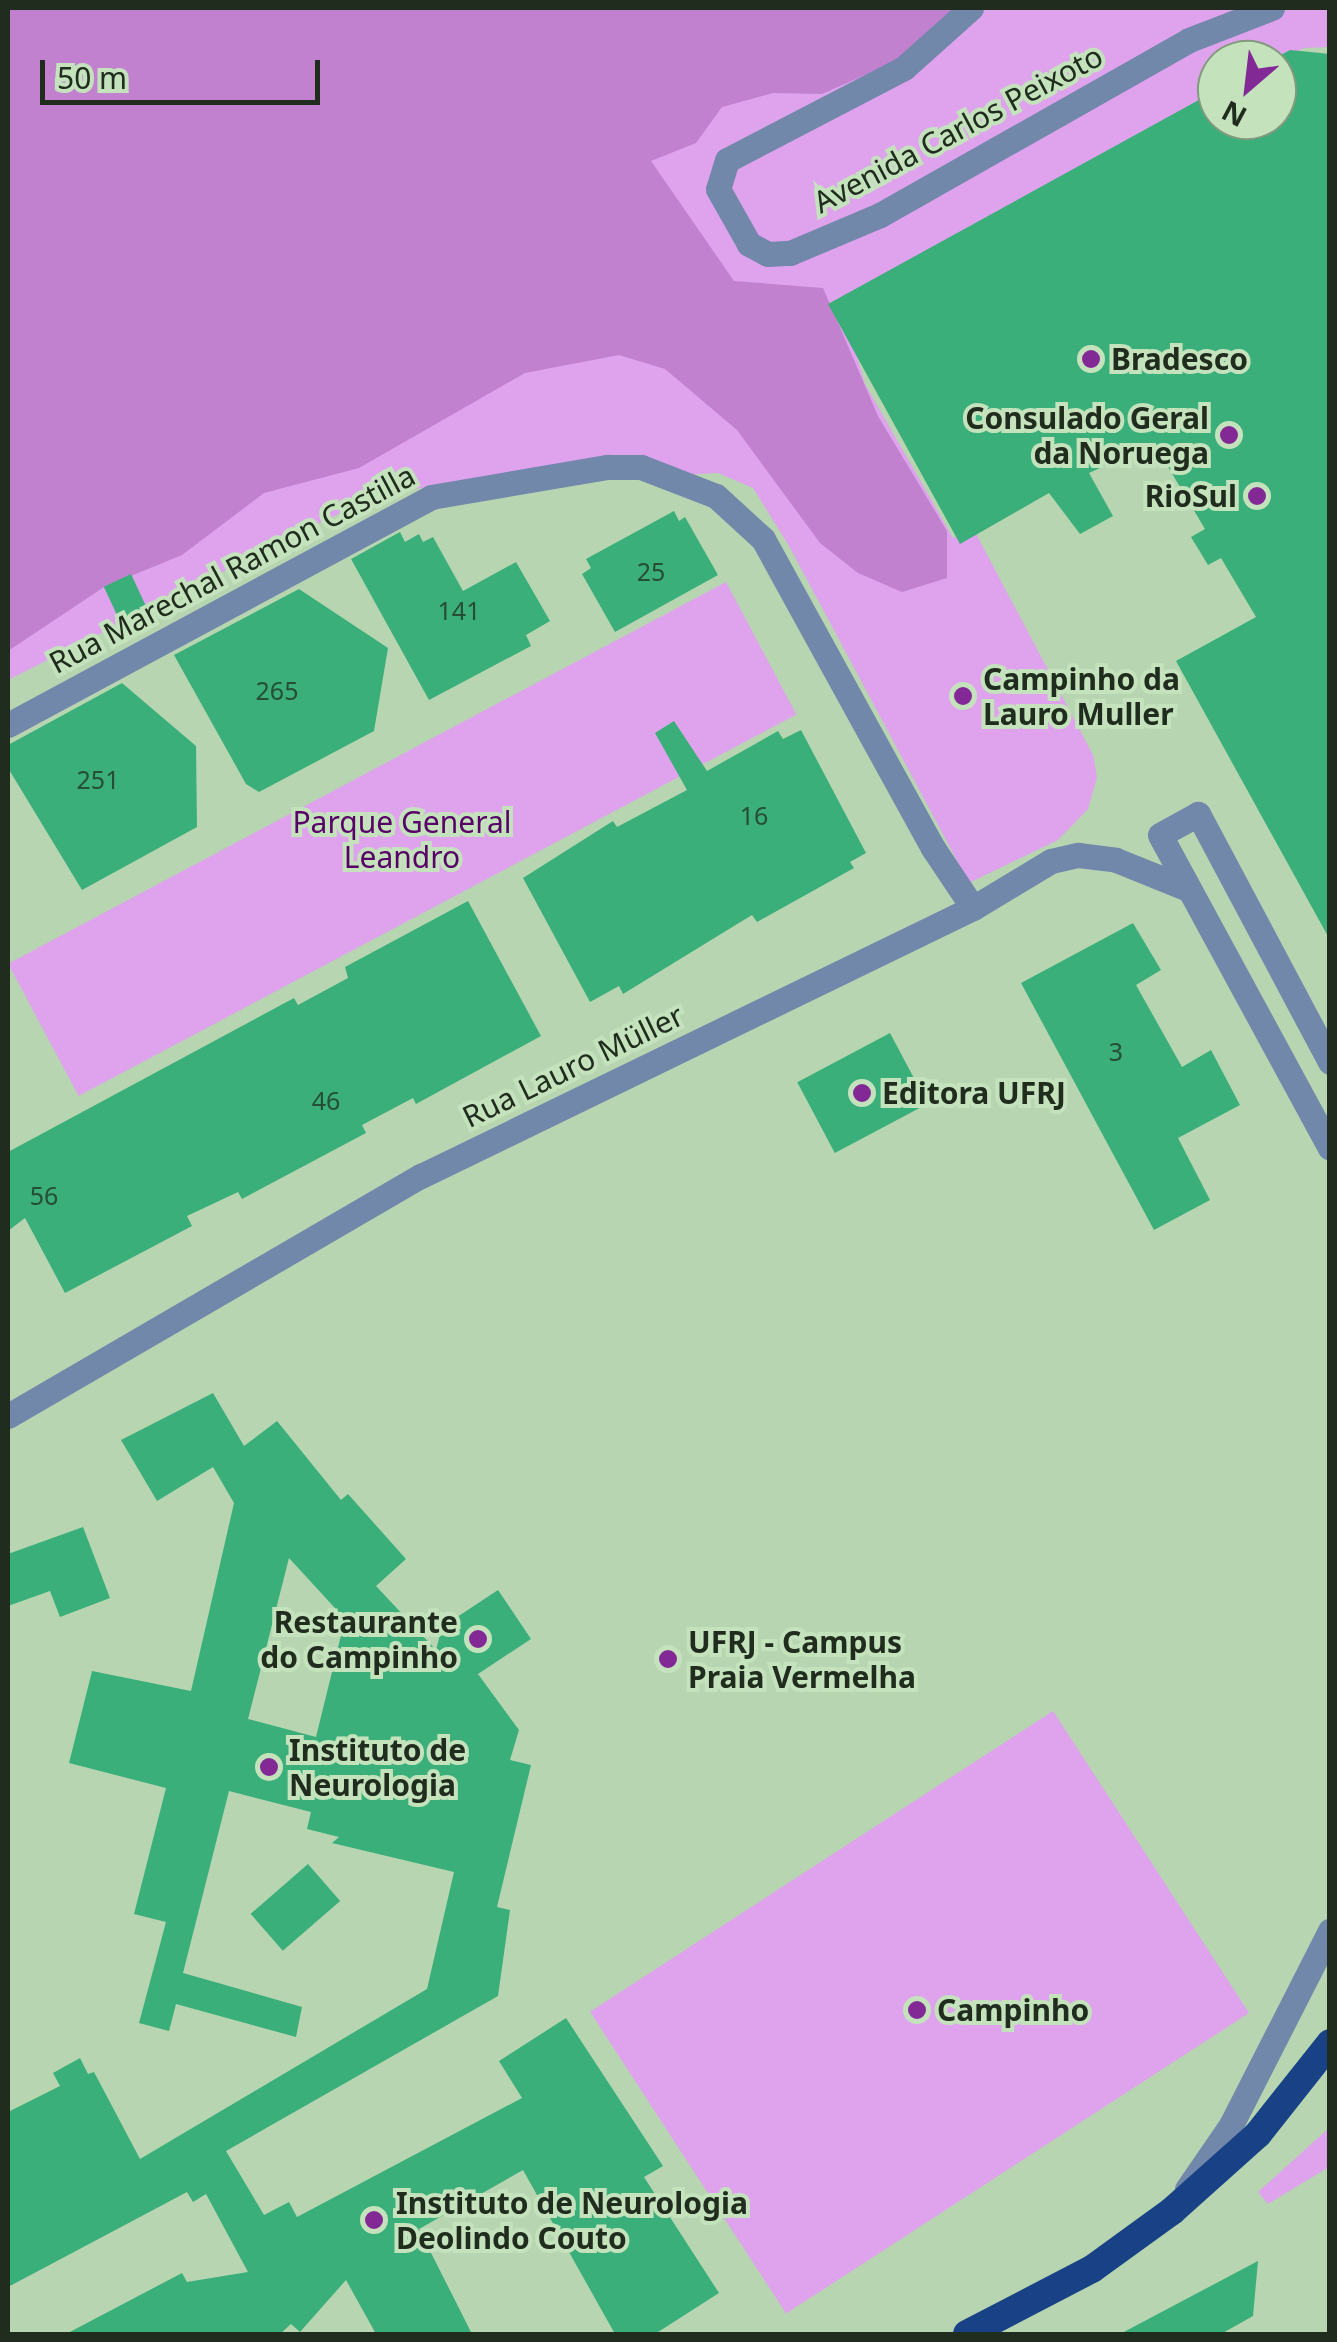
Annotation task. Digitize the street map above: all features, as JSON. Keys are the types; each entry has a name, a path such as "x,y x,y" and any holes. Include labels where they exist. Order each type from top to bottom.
{"highway":[{"path":"967,2334 1092,2269 1172,2211 1258,2134 1330,2043"}],"street":[{"name":"Avenida Carlos Peixoto","path":"972,8 904,68 745,148 720,172 718,189 735,229 768,254 790,254 880,216 1189,40 1272,8"},
{"name":"Rua Marechal Ramon Castilla","path":"8,725 431,497 640,467 716,496 762,539 933,848 973,908"},
{"path":"1330,1062 1198,814 1160,835 1330,1148"},
{"name":"Rua Lauro Müller","path":"8,1416 422,1176 973,908 1051,862 1078,855 1116,860 1188,889"},
{"path":"1172,2211 1231,2125 1330,1932"}],"green space":[{"path":"8,8 1329,8 1329,47 1297,51 1297,40 1197,40 1197,106 844,313 865,384 953,538 973,528 1093,755 1097,777 1088,809 1058,840 969,883 789,546 753,488 718,473 386,490 8,680"},
{"name":"Parque General Leandro","path":"726,582 796,714 79,1096 8,964"},
{"name":"Campinho","path":"1053,1711 1249,2013 786,2314 590,2012"},
{"path":"1329,2128 1329,2167 1268,2204 1258,2192"}],"shaded area":[{"path":"8,8 959,8 908,56 822,94 773,93 722,107 696,143 651,161 734,281 823,288 878,416 947,531 947,578 902,592 858,573 820,543 737,430 665,369 619,355 525,373 359,468 264,493 182,555 104,587 8,651"}],"building":[{"name":"RioSul","path":"1297,51 1330,54 1330,940 1176,661 1256,617 1221,558 1208,565 1191,537 1205,529 1154,443 1089,473 1113,516 1080,534 1049,493 960,544 828,304 1197,101 1197,140 1297,140"},
{"path":"674,511 679,521 685,517 718,575 615,632 582,574 591,568 586,559"},
{"path":"400,532 405,542 419,534 423,542 433,537 463,591 516,562 550,621 526,635 531,646 429,700 351,559"},
{"path":"131,574 148,610 121,623 104,587"},
{"path":"299,589 388,648 374,731 259,792 246,784 174,655"},
{"path":"122,683 196,746 197,827 82,890 8,768 8,745"},
{"path":"674,721 707,771 778,731 783,739 801,730 866,853 850,862 854,868 757,922 752,915 623,994 619,986 590,1002 523,878 613,821 617,827 687,790 655,733"},
{"path":"468,901 541,1036 416,1104 413,1098 362,1125 366,1133 242,1199 238,1192 187,1216 192,1226 65,1293 25,1218 8,1231 8,1152 294,998 298,1005 348,978 345,967"},
{"path":"1133,923 1161,970 1136,985 1182,1067 1211,1050 1240,1105 1178,1138 1210,1200 1154,1230 1021,983"},
{"name":"Editora UFRJ","path":"890,1033 928,1104 835,1153 797,1082"},
{"path":"213,1393 244,1446 277,1421 341,1500 348,1494 406,1559 376,1586 436,1650 442,1627 498,1590 531,1639 478,1674 519,1730 510,1760 531,1765 497,1907 510,1910 498,1996 226,2151 264,2215 289,2202 297,2217 522,2098 499,2061 566,2018 663,2166 644,2177 719,2293 655,2334 615,2334 523,2170 419,2229 472,2334 376,2334 346,2280 300,2332 291,2324 280,2334 66,2334 182,2273 187,2282 248,2272 206,2194 193,2202 187,2192 8,2287 8,2112 60,2086 53,2073 80,2058 88,2074 94,2072 140,2159 427,1989 454,1872 332,1843 339,1837 307,1829 311,1812 229,1791 183,1973 302,2007 296,2037 176,2004 169,2031 139,2023 166,1922 134,1914 166,1788 69,1763 92,1671 191,1691 234,1503 213,1467 157,1501 121,1440","holes":["289,1558 345,1619 316,1737 248,1719"]},
{"path":"83,1527 110,1598 60,1617 50,1591 8,1606 8,1554"},
{"path":"308,1864 340,1901 283,1951 251,1914"},
{"path":"1258,2261 1253,2316 1221,2334 1120,2334"}],"place":[{"name":"Bradesco","path":"1091,359"},
{"name":"Consulado Geral da Noruega","path":"1229,435"},
{"name":"RioSul","path":"1257,496"},
{"name":"Campinho da Lauro Muller","path":"963,696"},
{"name":"Editora UFRJ","path":"862,1093"},
{"name":"Restaurante do Campinho","path":"478,1639"},
{"name":"UFRJ - Campus Praia Vermelha","path":"668,1659"},
{"name":"Instituto de Neurologia","path":"269,1767"},
{"name":"Campinho","path":"917,2010"},
{"name":"Instituto de Neurologia Deolindo Couto","path":"374,2220"}]}
